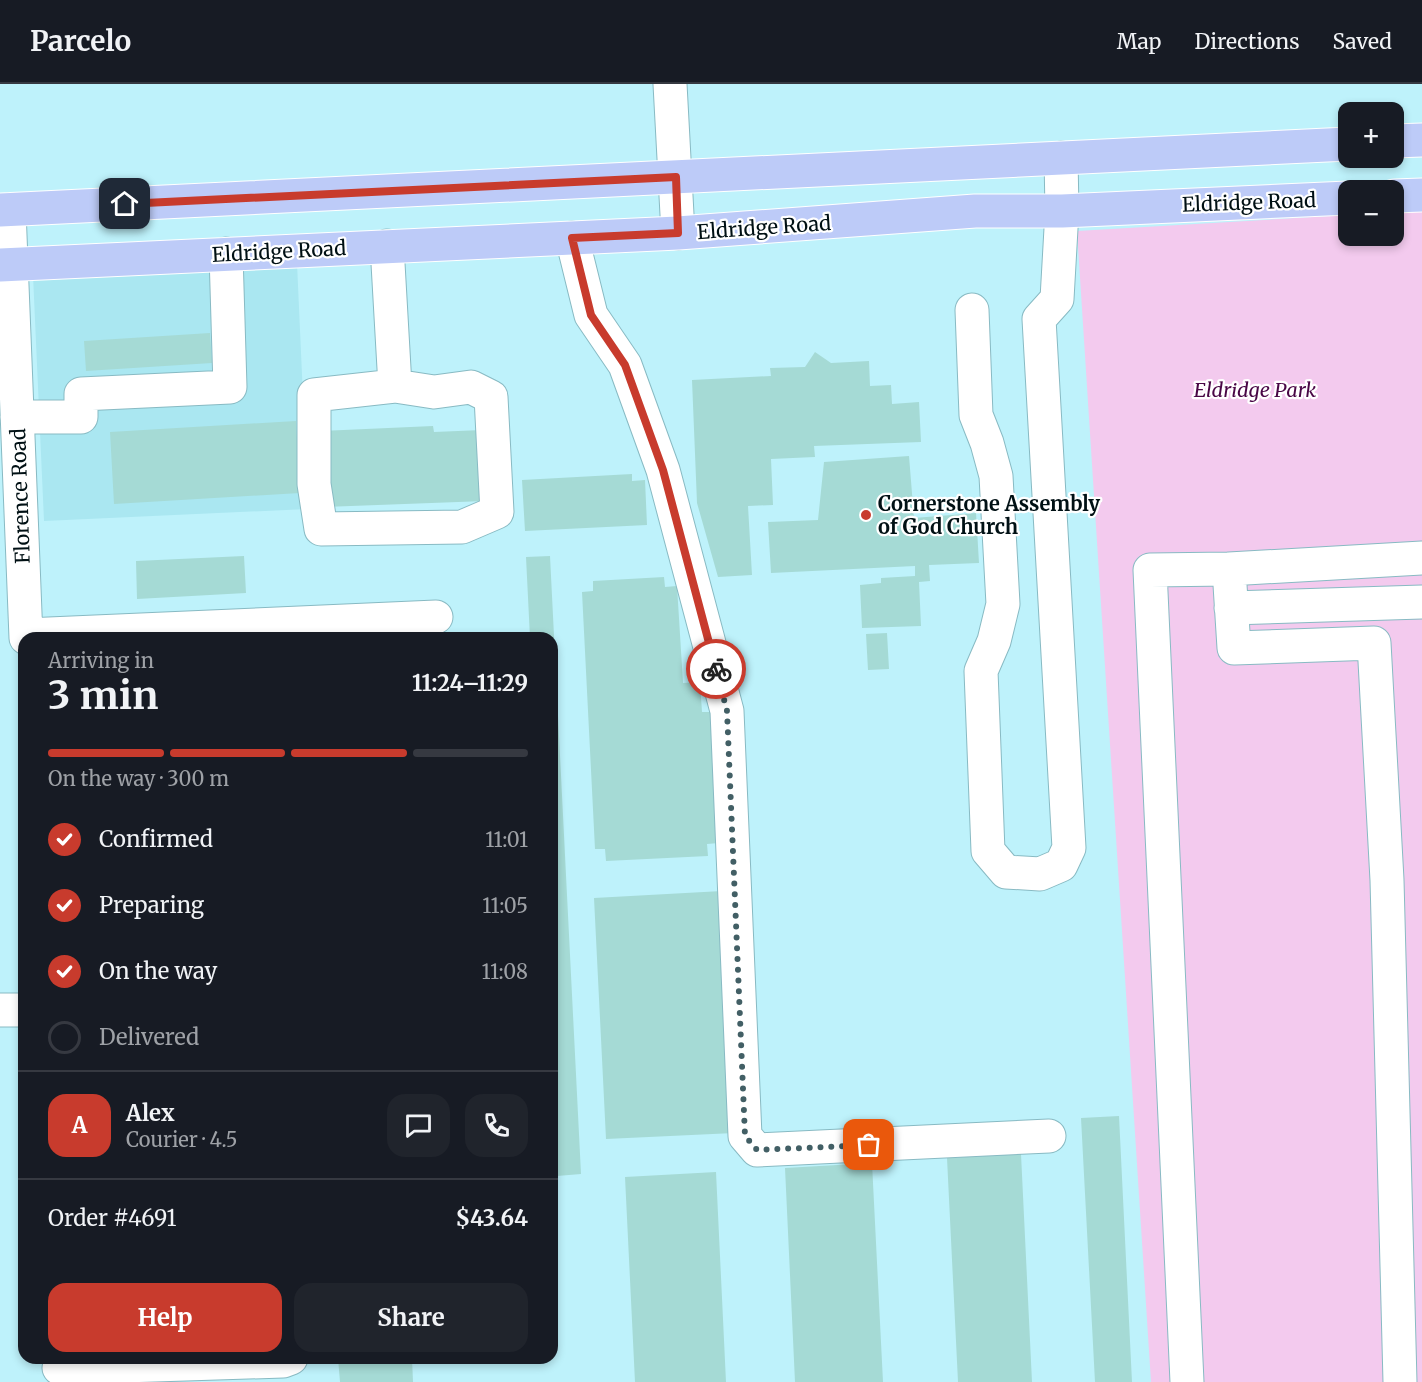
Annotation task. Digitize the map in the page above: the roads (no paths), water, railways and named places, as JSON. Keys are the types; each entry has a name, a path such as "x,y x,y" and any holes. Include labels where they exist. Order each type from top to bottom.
{"main road":[{"path":"1404,141 1422,140"},
{"path":"5,210 1338,144"},
{"path":"1404,196 1422,195"},
{"name":"Eldridge Road","path":"6,265 678,233 975,211 1062,211 1338,198"}],"street":[{"path":"670,84 678,233"},
{"path":"972,310 976,415 996,476 1003,604 994,641 981,671 988,852 1006,872 1040,874 1061,865 1069,848 1039,319 1057,299 1062,211 1061,158"},
{"name":"Florence Road","path":"5,210 26,632"},
{"path":"572,238 591,315 625,365 663,470 727,711 745,1136 757,1150 1049,1136"},
{"path":"387,246 395,386"},
{"path":"17,417 81,417 81,394 230,387 226,254"},
{"path":"395,386 434,392 471,387 491,397 496,512 462,527 321,529 314,484 314,395 395,386"},
{"path":"1187,1382 1150,570 1228,569 1422,558"},
{"path":"1228,569 1234,648 1374,643 1387,880 1400,1382"},
{"path":"1231,608 1422,602"},
{"path":"112,632 436,617"},
{"path":"0,1010 18,1010"},
{"path":"59,1369 166,1364"}],"place":[{"name":"Cornerstone Assembly of God Church","path":"866,515"}],"park label":[{"name":"Eldridge Park","path":"1255,389"}]}
